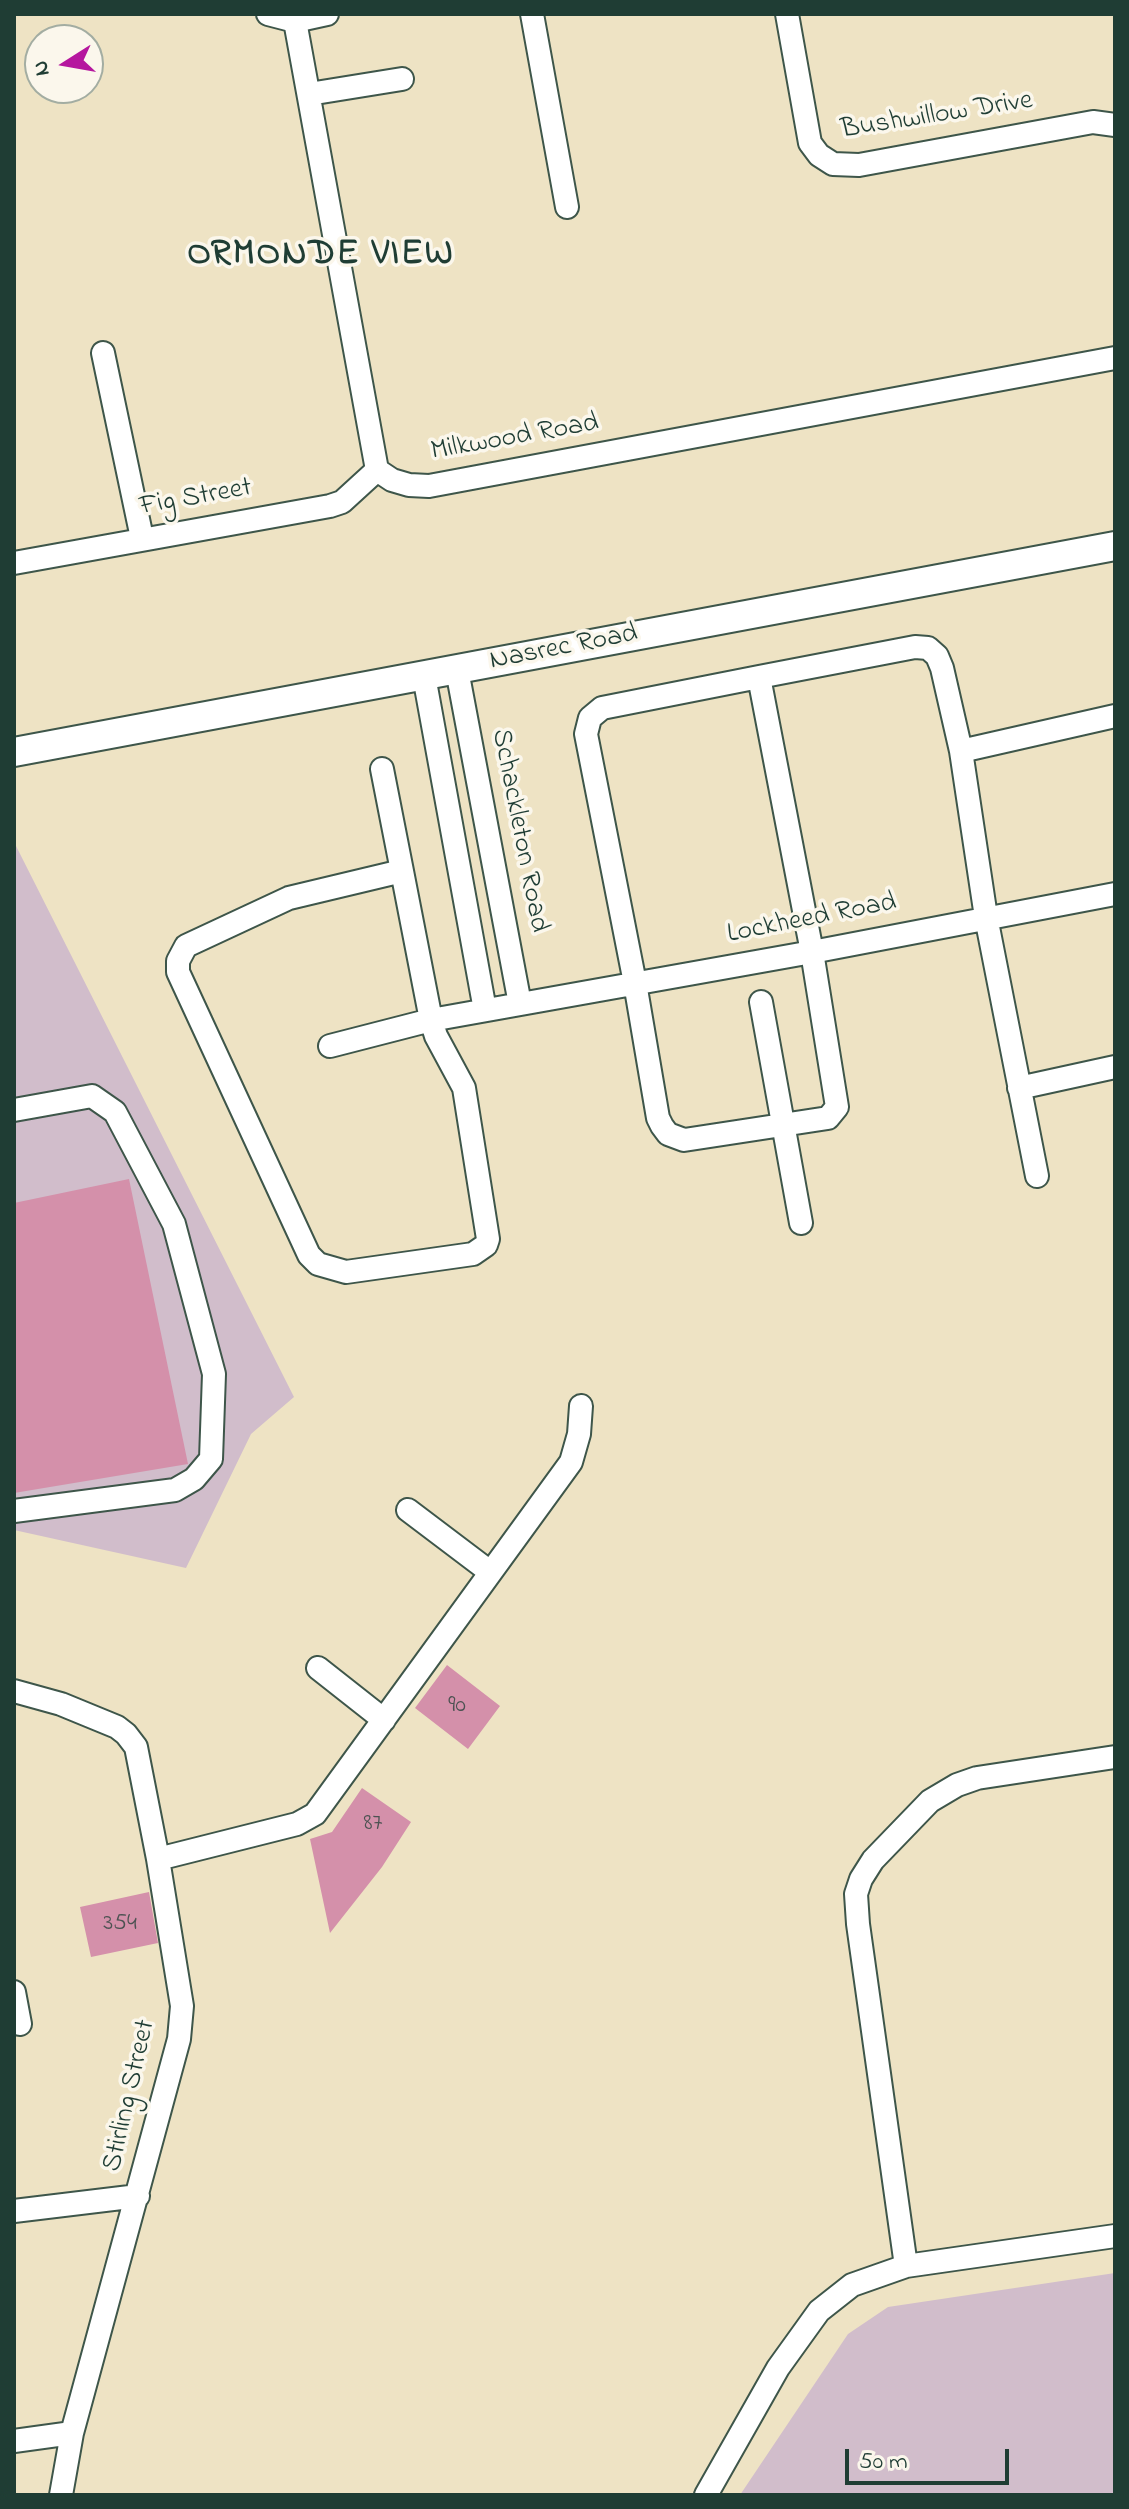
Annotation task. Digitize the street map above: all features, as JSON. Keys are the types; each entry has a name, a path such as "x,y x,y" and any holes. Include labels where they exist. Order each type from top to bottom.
{"main road":[{"name":"Nasrec Road","path":"14,770 1115,546"},
{"name":"Nasrec Road","path":"458,679 1115,566"},
{"name":"Nasrec Road","path":"14,752 426,685"}],"street":[{"path":"268,14 295,21 327,14"},
{"path":"532,14 567,207"},
{"name":"Bushwillow Drive","path":"787,14 810,143 819,155 833,164 859,165 1093,122 1115,125"},
{"path":"295,21 377,470"},
{"path":"309,94 402,79"},
{"path":"103,353 142,538"},
{"name":"Milkwood Road","path":"377,470 392,480 429,486 1115,358"},
{"name":"Fig Street","path":"14,563 330,506 342,502 377,470"},
{"path":"759,677 812,952 837,1107 828,1118 684,1140 668,1134 658,1118 586,734 590,718 602,708 759,677 915,647 928,648 937,656 942,668 961,751 986,917 1037,1176"},
{"name":"Schackleton Road","path":"458,679 520,1004"},
{"path":"426,685 485,1010"},
{"path":"961,751 1115,716"},
{"path":"382,769 402,871 431,1020 436,1036 464,1088 489,1231 486,1245 473,1254 346,1272 318,1264 309,1255 178,972 178,961 186,946 289,898 402,871"},
{"path":"455,850 490,843"},
{"name":"Lockheed Road","path":"330,1046 431,1020 1115,894"},
{"path":"761,1002 801,1223"},
{"path":"1019,1088 1115,1067"},
{"path":"14,1110 92,1096 115,1112 174,1224 214,1374 211,1459 194,1479 175,1490 14,1511"},
{"path":"158,1859 308,1819 322,1805 571,1462 579,1434 581,1406"},
{"path":"408,1510 490,1572"},
{"path":"318,1668 384,1720"},
{"name":"Stirling Street","path":"14,1691 61,1704 117,1727 132,1740 139,1757 182,2006 179,2039 72,2433 61,2495"},
{"path":"906,2266 858,1924 856,1894 861,1879 873,1860 930,1801 957,1785 977,1778 1115,1757"},
{"path":"14,1992 20,2024"},
{"path":"14,2211 138,2196"},
{"path":"706,2495 778,2368 819,2311 852,2285 906,2266 1115,2236"},
{"path":"14,2441 72,2433"}],"shaded area":[{"path":"14,842 294,1397 251,1434 186,1568 14,1530"},
{"path":"1115,2273 1115,2495 740,2495 848,2334 888,2307"}],"building":[{"path":"129,1179 188,1464 14,1493 14,1203"},
{"path":"447,1665 500,1706 468,1749 415,1708"},
{"path":"362,1788 411,1822 382,1867 330,1933 310,1839 332,1832"},
{"path":"149,1892 158,1943 91,1957 80,1907"}],"district":[{"name":"ORMONDE VIEW","path":"321,257"}]}
